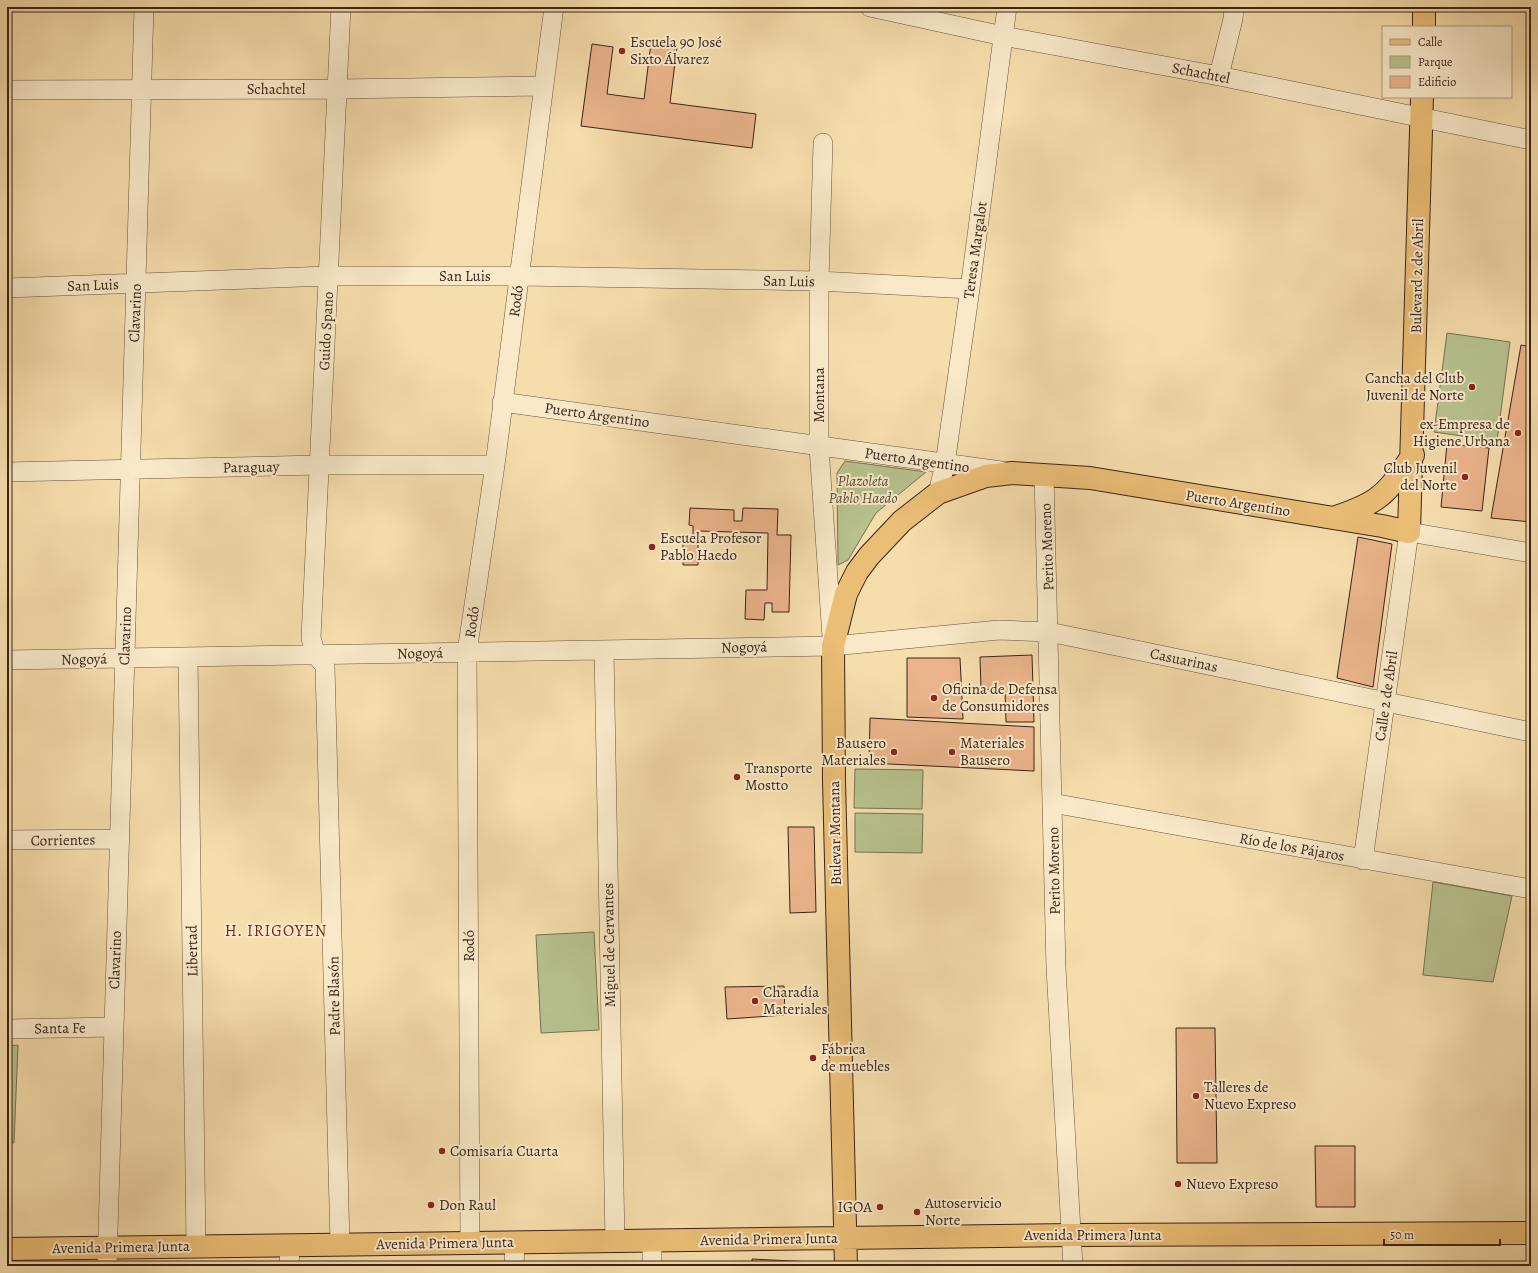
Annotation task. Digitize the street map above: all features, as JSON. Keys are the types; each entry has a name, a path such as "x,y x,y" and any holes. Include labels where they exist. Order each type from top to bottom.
{"main road":[{"path":"1424,7 1424,26"},
{"name":"Bulevard 2 de Abril","path":"1409,532 1413,455 1421,107"},
{"path":"1382,526 1378,520 1376,510 1383,493 1413,455"},
{"name":"Bulevar Montana","path":"846,1266 834,780 833,646 846,594 857,572 869,556 902,521 938,493 986,476 1012,473"},
{"name":"Puerto Argentino","path":"1012,473 1090,478 1382,526 1409,532"},
{"path":"1333,518 1357,509 1396,486 1411,493"},
{"name":"Avenida Primera Junta","path":"7,1249 107,1257 196,1246 290,1255 340,1244 1071,1235 1531,1233"}],"street":[{"name":"Clavarino","path":"107,1257 144,7"},
{"name":"Guido Spano","path":"316,655 311,638 341,7"},
{"name":"Rodó","path":"470,1242 467,652 495,465 554,7"},
{"name":"Schachtel","path":"870,7 1003,36 1219,76 1421,107 1531,140"},
{"name":"Teresa Margalot","path":"938,493 945,464 1008,7"},
{"path":"1219,76 1233,19 1234,7"},
{"name":"Schachtel","path":"7,90 337,89 544,86"},
{"name":"Montana","path":"823,143 819,281 819,447 833,646"},
{"name":"San Luis","path":"7,288 328,276 520,276 819,281 970,289"},
{"name":"Puerto Argentino","path":"502,402 1012,473"},
{"name":"Paraguay","path":"7,472 319,465 495,465"},
{"name":"Perito Moreno","path":"1044,475 1056,968 1073,1266"},
{"path":"1409,532 1531,553"},
{"name":"Calle 2 de Abril","path":"1363,860 1409,532"},
{"name":"Casuarinas","path":"833,646 999,630 1049,632 1531,732"},
{"name":"Nogoyá","path":"7,660 833,646"},
{"name":"Miguel de Cervantes","path":"604,650 615,1241"},
{"name":"Padre Blasón","path":"316,655 325,666 340,1244"},
{"name":"Libertad","path":"188,657 196,1246"},
{"name":"Río de los Pájaros","path":"1052,803 1531,889"},
{"name":"Corrientes","path":"7,840 119,839"},
{"name":"Santa Fe","path":"7,1029 113,1027"},
{"path":"652,1240 652,1266"},
{"path":"514,1266 515,1242"}],"green space":[{"name":"Cancha del Club Juvenil de Norte","path":"1447,333 1510,342 1497,441 1434,432"},
{"name":"Plazoleta Pablo Haedo","path":"845,461 926,472 876,513 848,560 838,565 837,473"},
{"path":"855,769 923,770 922,809 854,808"},
{"path":"855,813 923,814 922,853 855,852"},
{"path":"1433,882 1512,896 1493,982 1423,975"},
{"path":"594,932 599,1030 541,1033 536,935"},
{"path":"18,1045 14,1143 7,1142 7,1046"}],"building":[{"path":"651,43 677,47 670,103 756,114 752,148 581,126 592,44 613,47 607,94 644,99"},
{"name":"ex-Empresa de Higiene Urbana","path":"1521,345 1531,347 1531,522 1491,518"},
{"name":"Club Juvenil del Norte","path":"1447,444 1489,448 1482,511 1441,507"},
{"path":"690,508 734,510 734,521 742,521 743,508 778,509 777,535 791,535 789,612 772,612 772,603 765,603 764,620 745,619 746,590 767,590 768,533 698,531 698,565 683,565 683,540 693,540 693,526 689,525"},
{"path":"1358,537 1392,544 1373,687 1337,678"},
{"path":"1032,655 1034,722 1006,722 1005,690 981,689 980,657"},
{"name":"Oficina de Defensa de Consumidores","path":"907,658 960,658 963,719 907,717"},
{"name":"Materiales Bausero","path":"870,718 1034,727 1034,771 869,763"},
{"path":"788,827 814,827 816,912 790,913"},
{"name":"Charadía Materiales","path":"784,986 785,1015 727,1019 725,987"},
{"name":"Talleres de Nuevo Expreso","path":"1176,1028 1215,1028 1217,1163 1177,1163"},
{"path":"1315,1146 1355,1146 1355,1207 1316,1207"},
{"path":"752,1259 811,1262 818,1266 752,1266"},
{"path":"587,1263 587,1266 535,1266 535,1264"}],"place":[{"name":"Escuela 90 José Sixto Álvarez","path":"622,51"},
{"name":"Cancha del Club Juvenil de Norte","path":"1472,387"},
{"name":"ex-Empresa de Higiene Urbana","path":"1518,433"},
{"name":"Club Juvenil del Norte","path":"1465,477"},
{"name":"Escuela Profesor Pablo Haedo","path":"652,547"},
{"name":"Oficina de Defensa de Consumidores","path":"934,698"},
{"name":"Bausero Materiales","path":"894,752"},
{"name":"Materiales Bausero","path":"952,752"},
{"name":"Transporte Mostto","path":"737,777"},
{"name":"Charadía Materiales","path":"755,1001"},
{"name":"Fábrica de muebles","path":"813,1058"},
{"name":"Talleres de Nuevo Expreso","path":"1196,1096"},
{"name":"Comisaría Cuarta","path":"442,1151"},
{"name":"Nuevo Expreso","path":"1178,1184"},
{"name":"Don Raul","path":"431,1205"},
{"name":"IGOA","path":"880,1207"},
{"name":"Autoservicio Norte","path":"917,1212"}],"district":[{"name":"H. IRIGOYEN","path":"276,930"}]}
